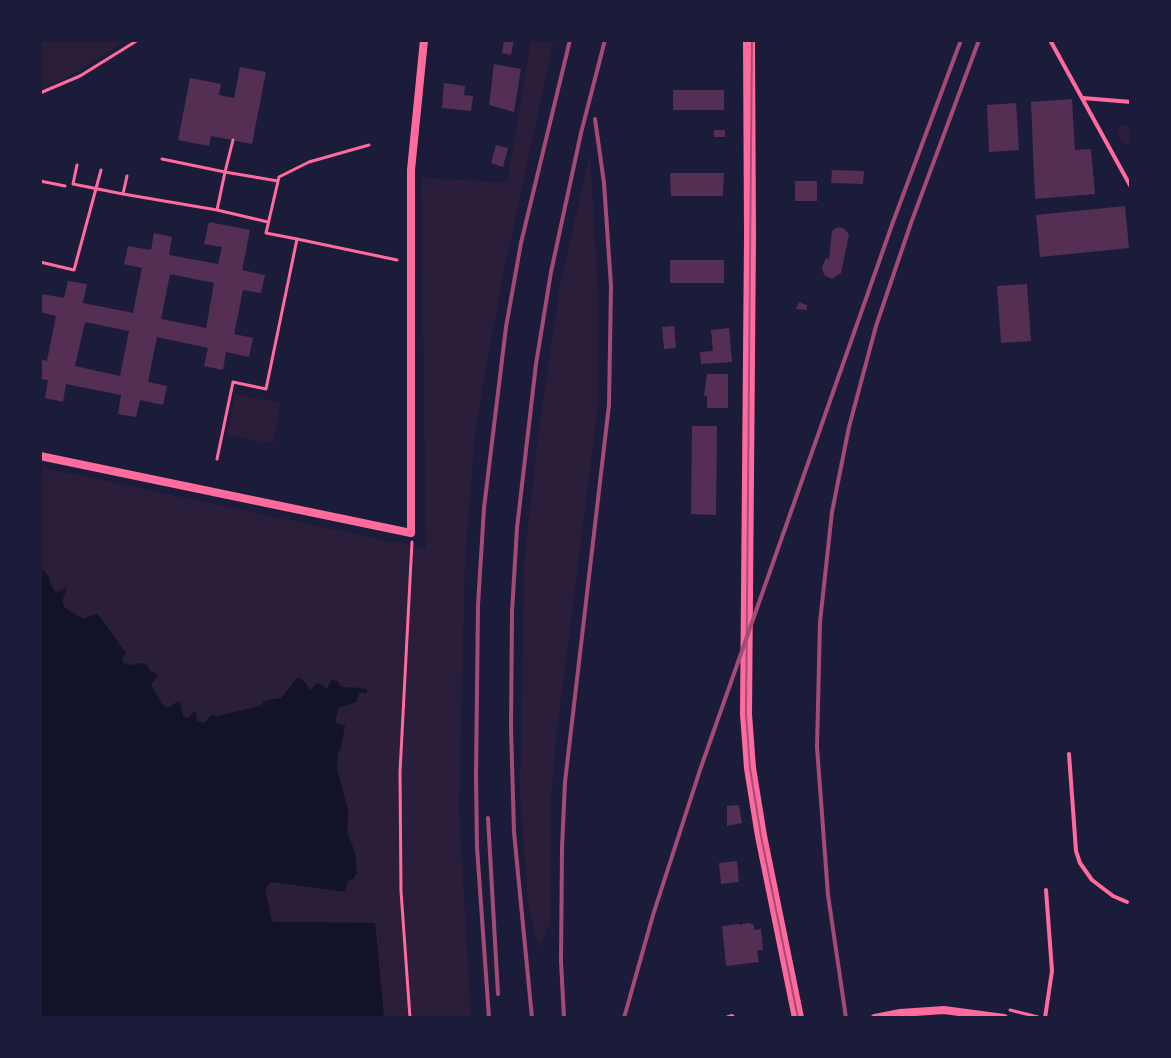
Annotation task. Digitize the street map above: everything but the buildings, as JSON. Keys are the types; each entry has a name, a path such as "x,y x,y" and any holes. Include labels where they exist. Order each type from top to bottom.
{"main road":[{"path":"749,40 746,714 750,768 761,836 798,1018"}],"street":[{"path":"40,456 411,533 411,170 424,40"},
{"path":"875,1018 944,1010 1004,1018"}],"lane":[{"path":"901,40 913,40"},
{"path":"1050,40 1131,187"},
{"path":"1083,98 1131,102"},
{"path":"1069,754 1076,851 1080,863 1092,880 1127,902"},
{"path":"1045,1018 1052,971 1046,890"},
{"path":"726,1018 734,1018"}],"path":[{"path":"40,93 80,76 138,40"},
{"path":"217,210 233,140"},
{"path":"369,145 309,162 279,177 266,233 397,260"},
{"path":"162,159 278,181"},
{"path":"77,165 73,184 269,222"},
{"path":"40,262 74,270 101,170"},
{"path":"123,194 127,176"},
{"path":"40,181 65,186"},
{"path":"217,459 233,382 266,389 297,239"},
{"path":"410,1018 401,891 400,772 411,591 411,533"}],"shaded area":[{"path":"40,40 127,40 70,76 40,90"},
{"path":"531,40 554,40 502,280 475,431 465,565 459,808 471,1018 384,1018 375,923 272,922 265,888 271,882 348,882 356,867 353,844 347,833 348,811 337,769 342,725 335,722 338,708 356,702 359,691 367,692 360,687 327,689 321,684 309,691 307,684 297,679 281,698 217,716 205,723 195,720 192,711 189,718 183,716 182,705 176,701 173,706 165,708 151,685 154,678 158,678 148,665 123,663 100,617 91,615 83,619 65,608 62,602 66,588 54,591 40,567 40,467 426,549 421,178 507,182"},
{"path":"1120,125 1131,125 1131,146 1120,141 1117,132"},
{"path":"590,152 598,295 598,408 557,730 551,801 551,922 539,948 528,904 520,794 524,562 559,291"},
{"path":"235,394 281,403 273,444 227,434"},
{"path":"40,567 47,574 54,591 67,587 62,602 65,608 83,619 97,614 100,617 126,653 123,663 131,666 146,664 150,671 158,675 151,685 164,707 168,708 179,701 183,716 189,718 195,710 197,721 205,723 211,715 261,706 264,701 281,698 298,677 306,683 309,691 317,683 327,689 331,680 337,681 341,687 367,689 367,693 359,692 356,702 338,708 335,722 345,725 341,748 337,753 337,769 348,811 347,833 355,853 357,872 354,878 348,882 345,892 271,882 265,889 272,922 375,923 384,1018 40,1018"}],"tram line":[{"path":"752,40 746,714 750,768 761,836 798,1018"}],"railway":[{"path":"489,1018 477,847 476,776 478,605 484,508 506,327 521,243 570,40"},
{"path":"532,1018 514,832 512,612 517,528 536,364 551,272 605,40"},
{"path":"624,1018 653,915 700,770 893,222 961,40"},
{"path":"846,1018 828,895 817,747 820,622 832,512 849,427 876,326 979,40"},
{"path":"564,1018 561,961 565,782 609,405 611,286 604,183 595,119"},
{"path":"488,818 498,994"}]}
